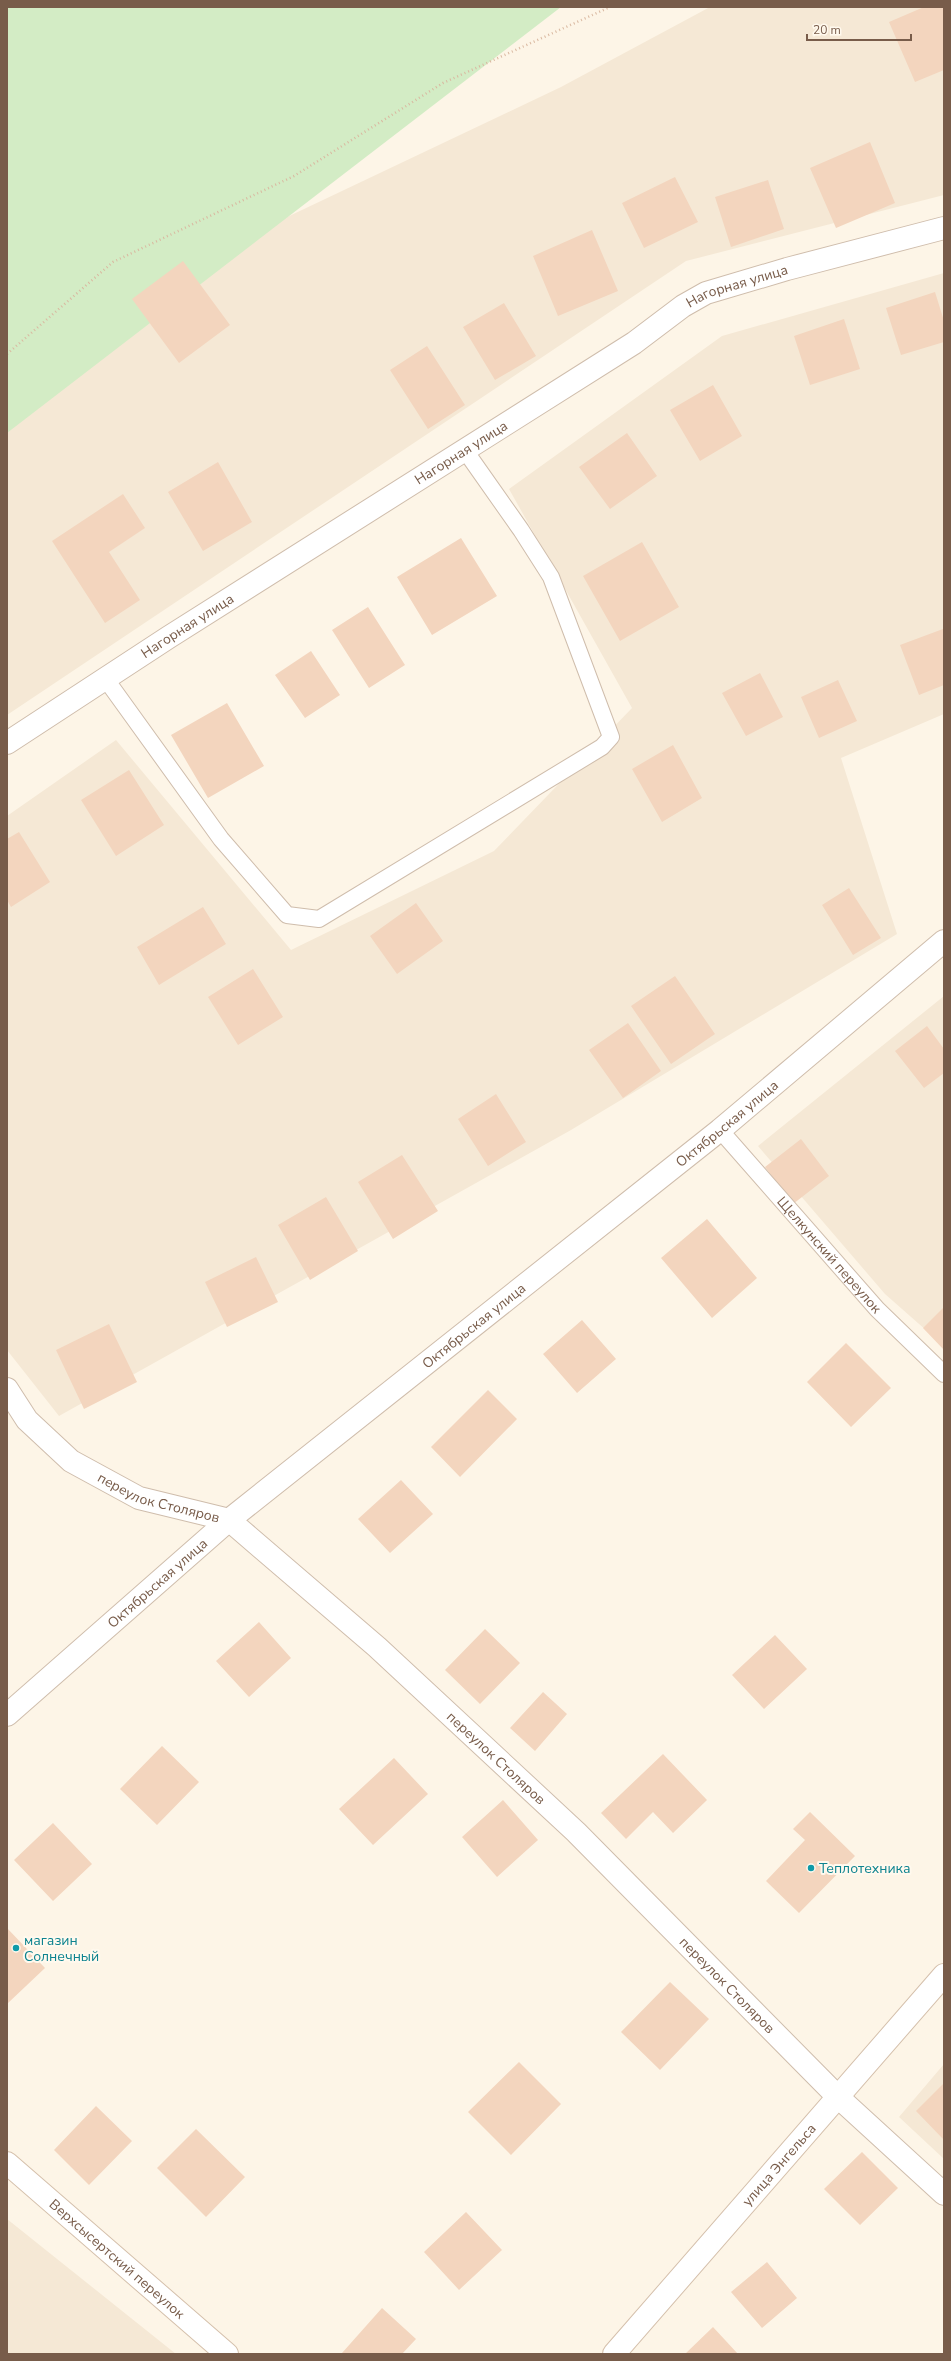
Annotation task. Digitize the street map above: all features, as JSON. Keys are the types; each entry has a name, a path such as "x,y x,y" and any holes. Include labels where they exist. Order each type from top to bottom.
{"street":[{"name":"Нагорная улица","path":"7,743 105,678 464,449 634,343 683,306 706,293 787,269 944,228"},
{"name":"Октябрьская улица","path":"7,1715 229,1520 720,1130 944,941"},
{"name":"переулок Столяров","path":"7,1389 27,1420 71,1461 140,1498 229,1520 377,1648 570,1826 838,2097 944,2194"},
{"name":"улица Энгельса","path":"614,2354 944,1975"},
{"name":"Верхсысертский переулок","path":"7,2163 227,2354"}],"lane":[{"path":"105,678 221,839 287,915 319,919 602,747 612,737 551,578 521,530 464,449"},
{"name":"Щелкунский переулок","path":"720,1130 877,1309 944,1374"}],"path":[{"path":"7,354 113,262 294,176 443,83 610,7"}],"shaded area":[{"path":"710,7 944,7 944,195 686,261 7,715 7,392 100,306 561,87"},
{"path":"944,273 944,714 841,758 897,934 571,1130 59,1416 7,1350 7,816 116,740 291,950 494,851 632,708 509,489 722,336"},
{"path":"944,996 944,1346 885,1294 758,1146"},
{"path":"944,2064 944,2159 899,2117"},
{"path":"7,2219 176,2354 7,2354"}],"green space":[{"path":"7,7 561,7 7,433"}],"building":[{"path":"924,7 944,7 944,70 915,82 889,22"},
{"path":"870,142 895,203 836,228 810,168"},
{"path":"675,177 698,222 644,248 622,203"},
{"path":"768,180 784,229 731,247 715,197"},
{"path":"592,230 618,291 558,316 533,256"},
{"path":"183,261 230,325 179,363 132,299"},
{"path":"935,292 944,321 944,342 901,355 886,308"},
{"path":"504,303 536,356 495,380 463,327"},
{"path":"844,319 860,369 810,385 794,336"},
{"path":"427,346 465,405 428,429 390,370"},
{"path":"713,385 742,436 700,461 670,410"},
{"path":"627,433 657,476 610,509 579,467"},
{"path":"218,462 252,522 203,551 168,492"},
{"path":"123,494 145,528 109,552 140,600 105,623 52,541"},
{"path":"461,538 497,596 432,635 397,577"},
{"path":"642,542 679,607 620,641 583,576"},
{"path":"368,607 405,665 369,688 332,630"},
{"path":"943,629 944,685 919,695 900,645"},
{"path":"311,651 340,695 305,718 275,675"},
{"path":"760,673 783,717 746,736 722,693"},
{"path":"838,680 857,721 819,738 801,697"},
{"path":"227,703 264,766 208,798 171,735"},
{"path":"673,745 702,798 662,822 632,769"},
{"path":"129,770 164,825 116,856 81,800"},
{"path":"19,832 50,882 11,907 7,900 7,839"},
{"path":"849,888 881,938 853,955 822,905"},
{"path":"416,903 443,941 397,974 370,936"},
{"path":"203,907 226,944 159,985 137,947"},
{"path":"253,969 283,1017 238,1045 208,997"},
{"path":"675,976 715,1034 671,1064 631,1006"},
{"path":"628,1023 661,1071 623,1098 589,1050"},
{"path":"927,1026 944,1049 944,1073 924,1088 895,1051"},
{"path":"496,1094 526,1142 488,1166 458,1119"},
{"path":"801,1139 829,1176 793,1204 765,1167"},
{"path":"402,1155 438,1211 393,1239 358,1182"},
{"path":"326,1197 358,1251 310,1280 278,1225"},
{"path":"707,1219 757,1278 712,1318 661,1258"},
{"path":"256,1257 278,1302 227,1327 205,1282"},
{"path":"944,1307 944,1350 923,1328"},
{"path":"582,1320 616,1359 577,1393 543,1354"},
{"path":"109,1324 137,1382 84,1409 56,1350"},
{"path":"846,1343 891,1388 851,1427 807,1382"},
{"path":"488,1390 517,1419 460,1477 431,1447"},
{"path":"401,1480 433,1514 390,1553 358,1519"},
{"path":"259,1622 291,1658 249,1697 216,1661"},
{"path":"485,1629 520,1663 480,1704 445,1670"},
{"path":"775,1635 807,1669 764,1709 732,1675"},
{"path":"543,1692 567,1714 535,1751 510,1728"},
{"path":"162,1746 199,1782 157,1825 120,1789"},
{"path":"663,1754 707,1800 673,1833 653,1812 626,1839 601,1813"},
{"path":"394,1758 428,1794 373,1845 339,1809"},
{"path":"503,1800 538,1840 497,1877 462,1837"},
{"name":"Теплотехника","path":"810,1812 855,1856 799,1913 766,1881 805,1840 793,1829"},
{"path":"53,1823 92,1864 53,1901 14,1860"},
{"name":"магазин Солнечный","path":"7,1928 45,1968 7,2004"},
{"path":"670,1982 709,2019 660,2070 621,2032"},
{"path":"519,2062 561,2104 511,2155 468,2112"},
{"path":"944,2083 944,2140 916,2111"},
{"path":"96,2106 132,2141 89,2185 54,2150"},
{"path":"196,2129 245,2177 206,2217 157,2168"},
{"path":"862,2152 898,2188 860,2225 824,2189"},
{"path":"466,2212 502,2250 459,2290 424,2252"},
{"path":"767,2262 797,2298 762,2328 731,2292"},
{"path":"382,2308 416,2339 402,2354 343,2354 342,2353"},
{"path":"713,2327 738,2354 685,2354"}],"place":[{"name":"Теплотехника","path":"811,1868"},
{"name":"магазин Солнечный","path":"16,1948"}]}
